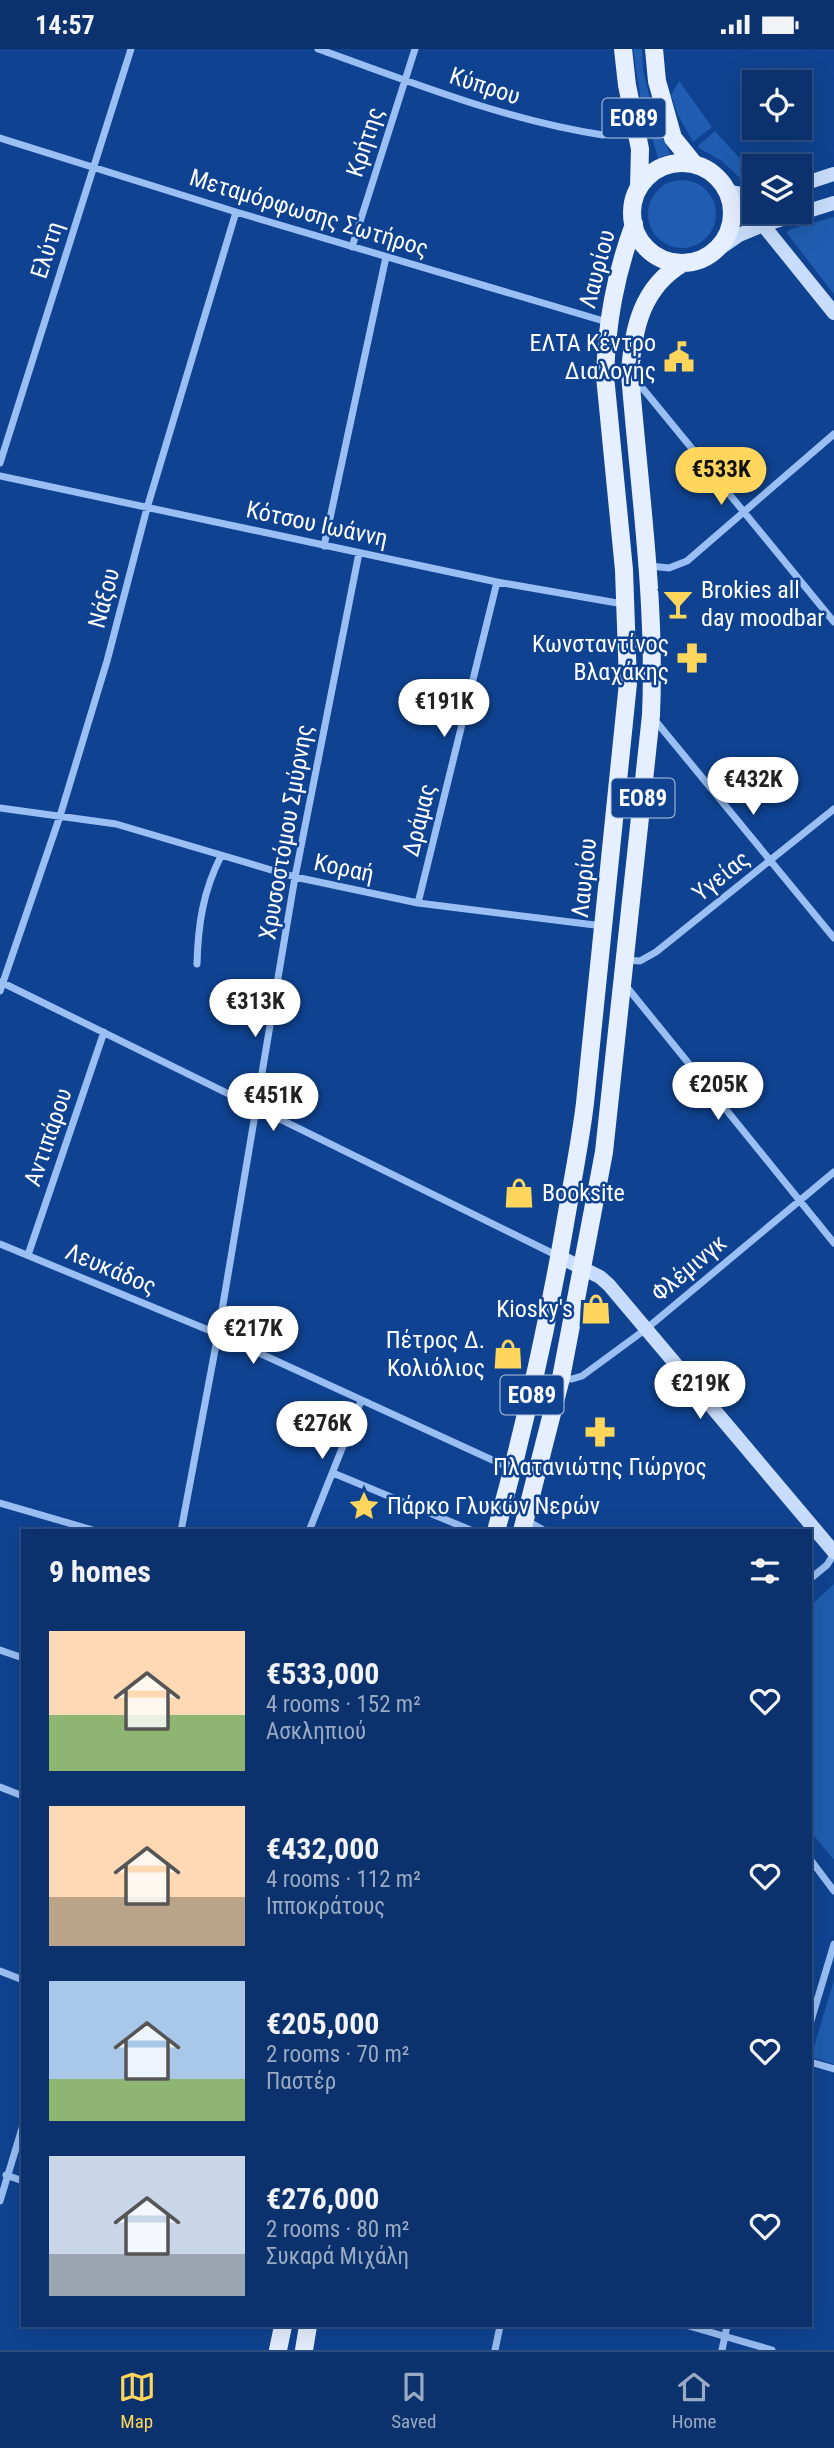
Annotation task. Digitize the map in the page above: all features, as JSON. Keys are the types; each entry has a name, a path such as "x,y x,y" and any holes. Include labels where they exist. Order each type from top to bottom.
{"main road":[{"name":"Λαυρίου","path":"497,1529 539,1362 580,1150 626,709 626,604 605,376 608,322 617,276 634,224 633,205 639,188 638,134 627,85 624,49"},
{"name":"ΕΟ89","path":"654,49 657,82 673,138 694,164 716,177 725,191"},
{"name":"ΕΟ89","path":"639,188 645,177 662,166 694,164"},
{"path":"716,251 730,224 731,207 725,191"},
{"name":"Λαυρίου","path":"634,224 647,249 659,257 683,263"},
{"name":"Λαυρίου","path":"523,1526 561,1378 604,1151 651,715 653,647 649,566 630,373 632,349 640,313 666,273 683,263 705,258 716,251"},
{"path":"278,2350 283,2327"},
{"path":"304,2350 308,2327"}],"street":[{"name":"Ελύτη","path":"0,463 131,49"},
{"name":"Κύπρου","path":"318,49 461,100 534,122 603,135"},
{"name":"Κρήτης","path":"352,247 415,49"},
{"name":"Μεταμόρφωσης Σωτήρος","path":"0,138 236,212 608,322"},
{"path":"812,181 834,174"},
{"path":"725,191 742,194"},
{"path":"716,251 739,235 763,225 834,203"},
{"name":"Νάξου","path":"1,985 60,816 107,661 147,508 236,212"},
{"path":"763,225 834,313"},
{"path":"324,545 386,257"},
{"path":"630,373 834,622"},
{"path":"649,566 669,568 687,561 834,434"},
{"name":"Κότσου Ιωάννη","path":"0,476 497,582 626,604"},
{"name":"Χρυσοστόμου Σμύρνης","path":"181,1529 258,1110 295,877 359,553"},
{"name":"Δράμας","path":"418,903 497,582"},
{"path":"651,715 834,937"},
{"name":"Κοραή","path":"0,808 116,824 295,877 418,903 603,926"},
{"name":"Υγείας","path":"626,960 640,961 648,958 834,809"},
{"path":"197,964 198,927 212,872 221,856"},
{"path":"624,983 834,1243"},
{"path":"1,985 104,1032 600,1276 834,1553 827,1565 812,1577"},
{"name":"Αντιπάρου","path":"29,1255 104,1032"},
{"name":"Φλέμινγκ","path":"561,1378 582,1376 646,1329 834,1172"},
{"name":"Λευκάδος","path":"0,1244 218,1334 513,1469"},
{"path":"310,1529 361,1401"},
{"path":"333,1473 468,1529"},
{"path":"0,1503 89,1529"},
{"path":"0,1650 21,1657"},
{"path":"0,1787 21,1795"},
{"path":"812,1862 834,1891"},
{"path":"812,2017 834,1944"},
{"path":"0,1971 21,1979"},
{"path":"812,2063 834,2069"},
{"path":"0,2201 21,2131"},
{"path":"6,2175 21,2181"},
{"path":"495,2350 500,2327"},
{"path":"693,2327 772,2350"},
{"path":"722,2350 727,2327"}],"shaded area":[{"path":"633,49 642,49 643,70 650,99 641,101"},
{"path":"679,81 712,127 693,142 678,115 671,95"},
{"path":"652,107 670,154 658,158 644,109"},
{"path":"715,131 742,161 742,179 722,161 698,146"},
{"path":"682,180 695,183 706,190 713,201 716,214 713,227 706,238 695,245 682,248 669,245 658,238 651,227 648,214 651,201 658,190 669,183"},
{"path":"834,217 834,293 786,232"},
{"path":"834,1584 834,1860 812,1833 812,1604"},
{"path":"834,1980 834,2064 812,2057"}],"place":[{"name":"ΕΛΤΑ Κέντρο Διαλογής","path":"679,357"},
{"name":"Brokies all day moodbar","path":"678,604"},
{"name":"Κωνσταντίνος Βλαχάκης","path":"692,658"},
{"name":"Booksite","path":"519,1193"},
{"name":"Kiosky's","path":"596,1309"},
{"name":"Πέτρος Δ. Κολιόλιος","path":"508,1354"},
{"name":"Πλατανιώτης Γιώργος","path":"600,1432"},
{"name":"Πάρκο Γλυκών Νερών","path":"364,1506"}]}
